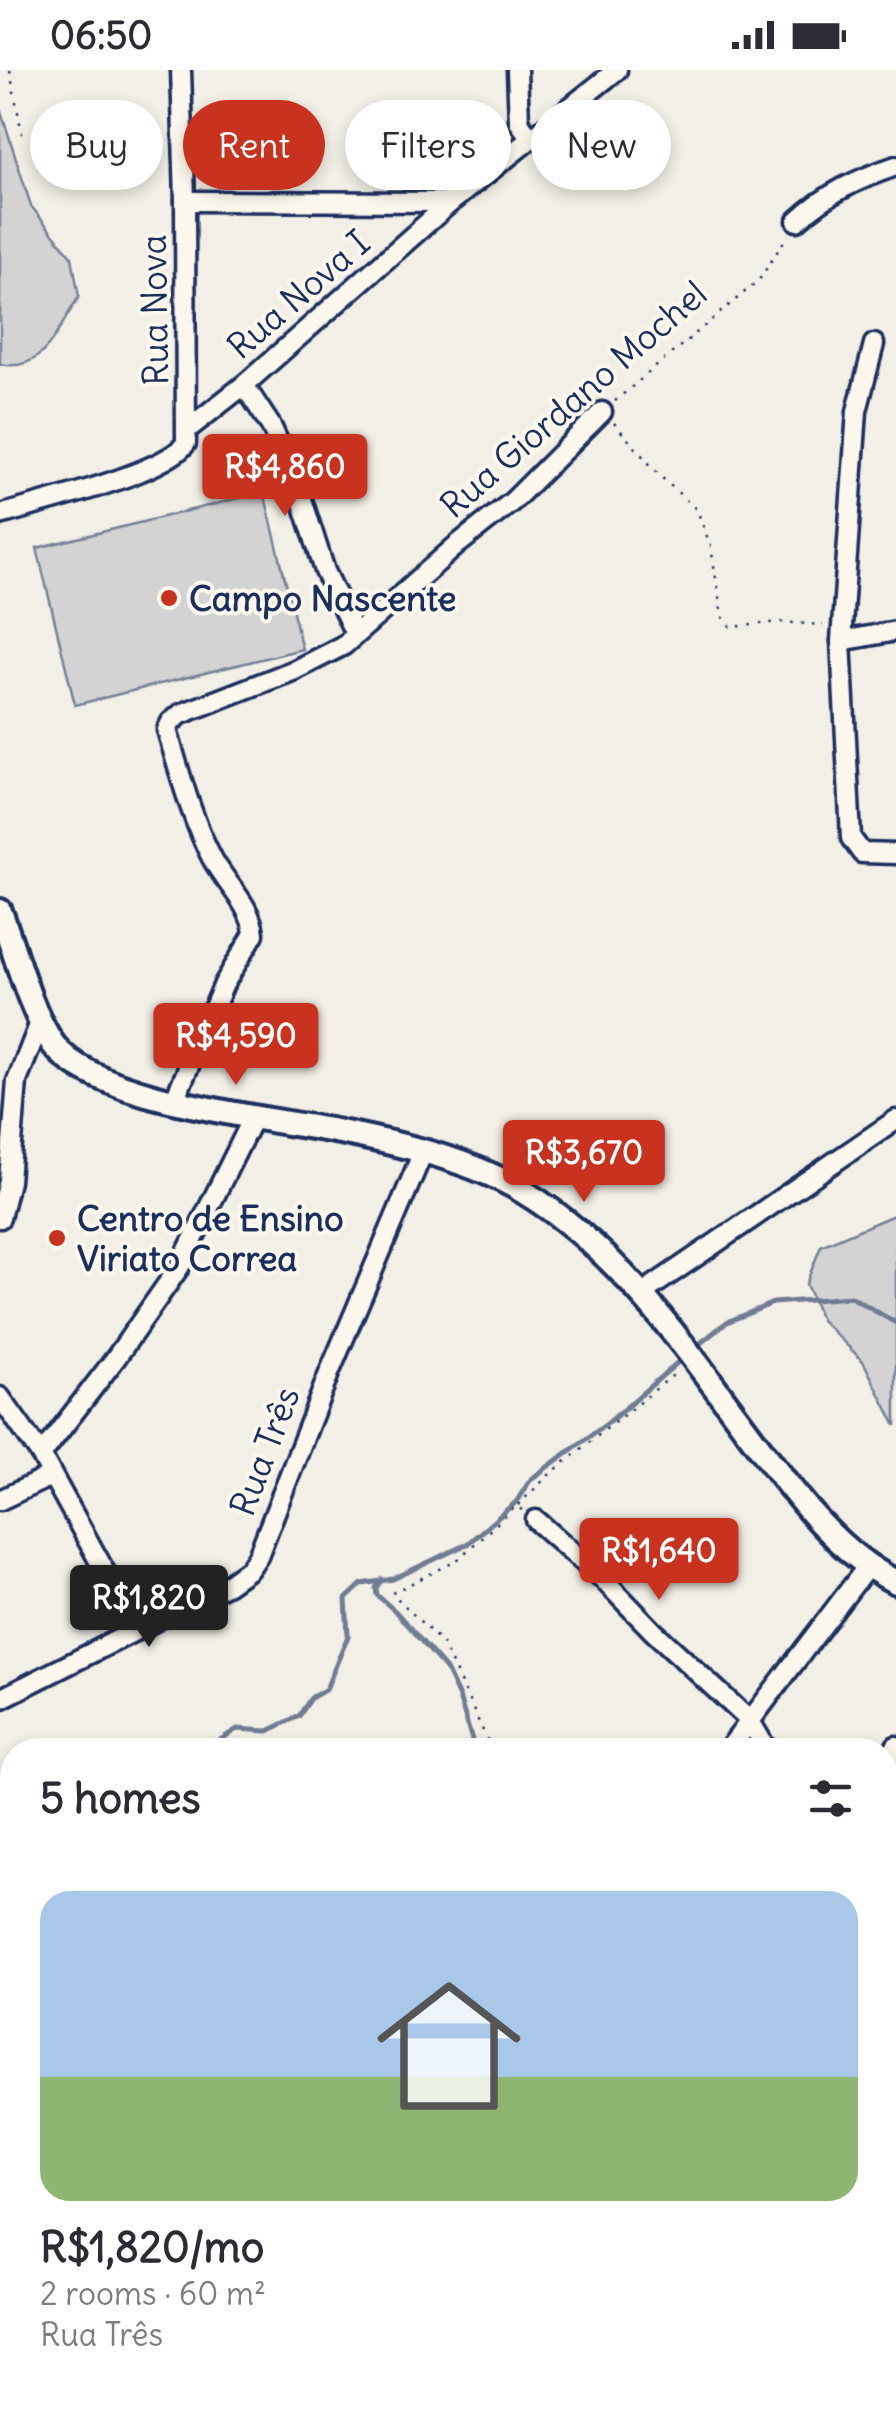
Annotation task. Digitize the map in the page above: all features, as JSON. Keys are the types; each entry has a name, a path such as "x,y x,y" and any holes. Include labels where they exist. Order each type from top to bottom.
{"main road":[{"path":"0,910 40,1020 53,1044 82,1068 174,1100 342,1132 423,1152 524,1192 578,1233 641,1294 793,1491 839,1543 867,1568 896,1582"}],"street":[{"name":"Rua Nova","path":"181,70 188,429"},
{"path":"517,70 519,122 530,138"},
{"name":"Rua Nova I","path":"0,515 156,466 180,451 188,429 244,386 451,202 617,70"},
{"path":"797,221 819,200 852,182 896,166"},
{"path":"186,202 451,202"},
{"path":"874,344 857,411 841,633 851,838 862,853 896,854"},
{"path":"244,386 271,426 296,481 325,570 355,634"},
{"name":"Rua Giordano Mochel","path":"174,1100 224,984 254,934 249,915 206,845 189,803 167,730 171,722 181,714 296,670 344,646 513,501 602,412"},
{"path":"841,633 896,631"},
{"path":"0,1218 9,1180 17,1080 40,1020"},
{"path":"41,1455 115,1360 180,1266 253,1118"},
{"path":"641,1294 896,1120"},
{"name":"Rua Três","path":"0,1700 239,1578 258,1556 330,1370 423,1152"},
{"path":"0,1397 41,1455 137,1630"},
{"path":"0,1500 50,1476"},
{"path":"536,1520 750,1721 760,1738"},
{"path":"737,1738 867,1568"}],"path":[{"path":"10,70 23,139"},
{"name":"Rua Giordano Mochel","path":"602,412 759,280 797,221"},
{"path":"602,412 697,510 710,547 722,616 731,628 781,622 841,633"},
{"path":"485,1738 442,1643 392,1593 456,1561 690,1353"},
{"path":"516,1506 536,1520"}],"shaded area":[{"path":"0,108 31,206 72,257 79,297 48,346 28,362 15,365 0,364"},
{"name":"Campo Nascente","path":"264,492 302,649 75,705 37,548"},
{"path":"896,1214 896,1426 863,1361 821,1320 806,1284 821,1246"}],"waterway":[{"path":"693,1349 727,1322 773,1303 851,1297 896,1323"},
{"path":"223,1738 237,1729 268,1731 299,1716 311,1698 326,1689 348,1636 346,1599 362,1584 393,1579 467,1544 516,1502 531,1479 608,1423 685,1356"},
{"path":"382,1579 376,1588 377,1595 446,1669 471,1738"}],"place":[{"name":"Campo Nascente","path":"169,598"},
{"name":"Centro de Ensino Viriato Correa","path":"57,1238"}]}
